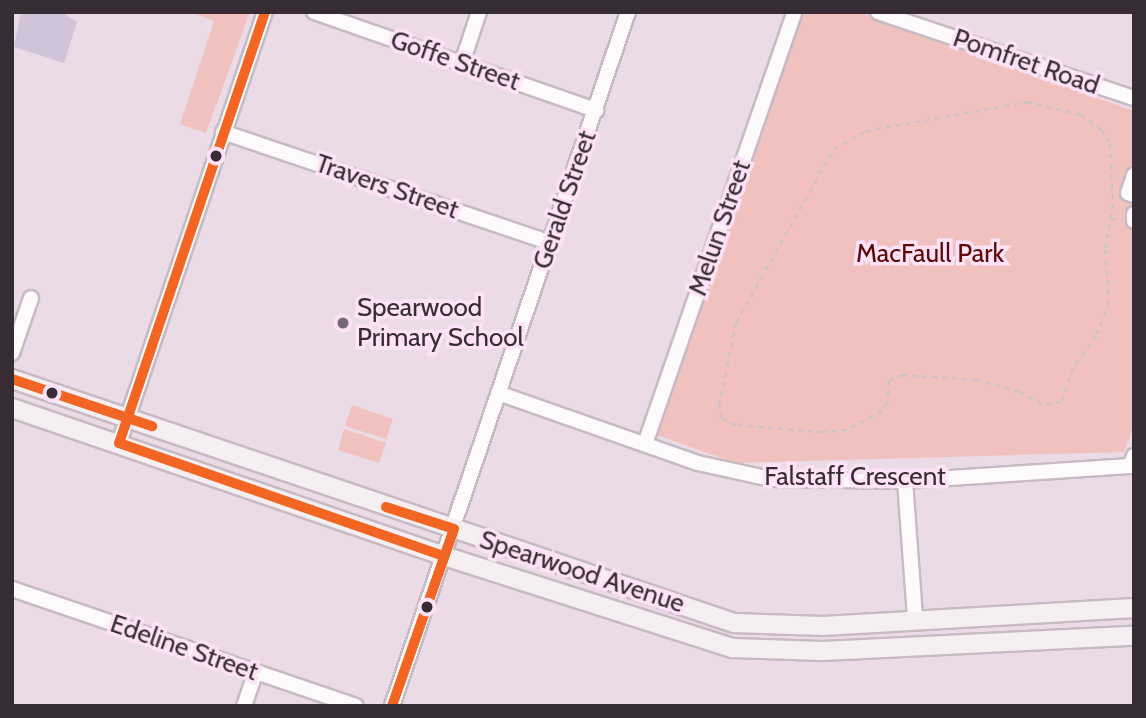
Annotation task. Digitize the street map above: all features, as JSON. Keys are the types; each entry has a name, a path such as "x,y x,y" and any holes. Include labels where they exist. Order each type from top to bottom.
{"main road":[{"name":"Spearwood Avenue","path":"12,379 734,623 823,625 915,617 1134,608"},
{"name":"Spearwood Avenue","path":"12,408 444,556 733,648 822,652 1134,636"},
{"path":"822,652 823,625"}],"street":[{"path":"119,443 265,12"},
{"name":"Goffe Street","path":"314,12 596,110"},
{"path":"462,63 479,12"},
{"name":"Gerald Street","path":"393,706 628,12"},
{"name":"Melun Street","path":"645,444 794,12"},
{"name":"Pomfret Road","path":"878,12 1134,98"},
{"name":"Travers Street","path":"223,132 551,243"},
{"path":"1134,174 1128,193 1134,195"},
{"path":"12,353 31,298"},
{"name":"Falstaff Crescent","path":"498,393 645,444 761,478 905,481 1130,466 1134,456"},
{"path":"905,481 915,617"},
{"name":"Edeline Street","path":"12,589 356,706"},
{"path":"244,706 256,672"}],"path":[{"path":"1003,103 1067,109 1108,138 1110,219 1105,250 1107,313 1073,368 1061,402 1054,406 977,380 935,380 919,374 889,381 887,403 882,411 847,430 823,432 736,425 719,413 736,323 834,149 852,138 1003,103"},
{"path":"1110,219 1133,219"}],"green space":[{"path":"190,12 250,12 206,133 180,124 214,21"},
{"name":"MacFaull Park","path":"798,12 859,12 1134,111 1134,425 1124,452 736,463 654,434"},
{"path":"352,405 393,419 386,439 345,426"},
{"path":"344,429 386,443 379,463 338,450"}],"building":[{"path":"21,12 62,12 77,22 64,63 14,47"}],"transit line":[{"path":"265,12 119,443 444,556"},
{"path":"12,379 152,426"},
{"path":"386,507 454,529 392,706"}],"place":[{"name":"Spearwood Primary School","path":"343,323"}]}
